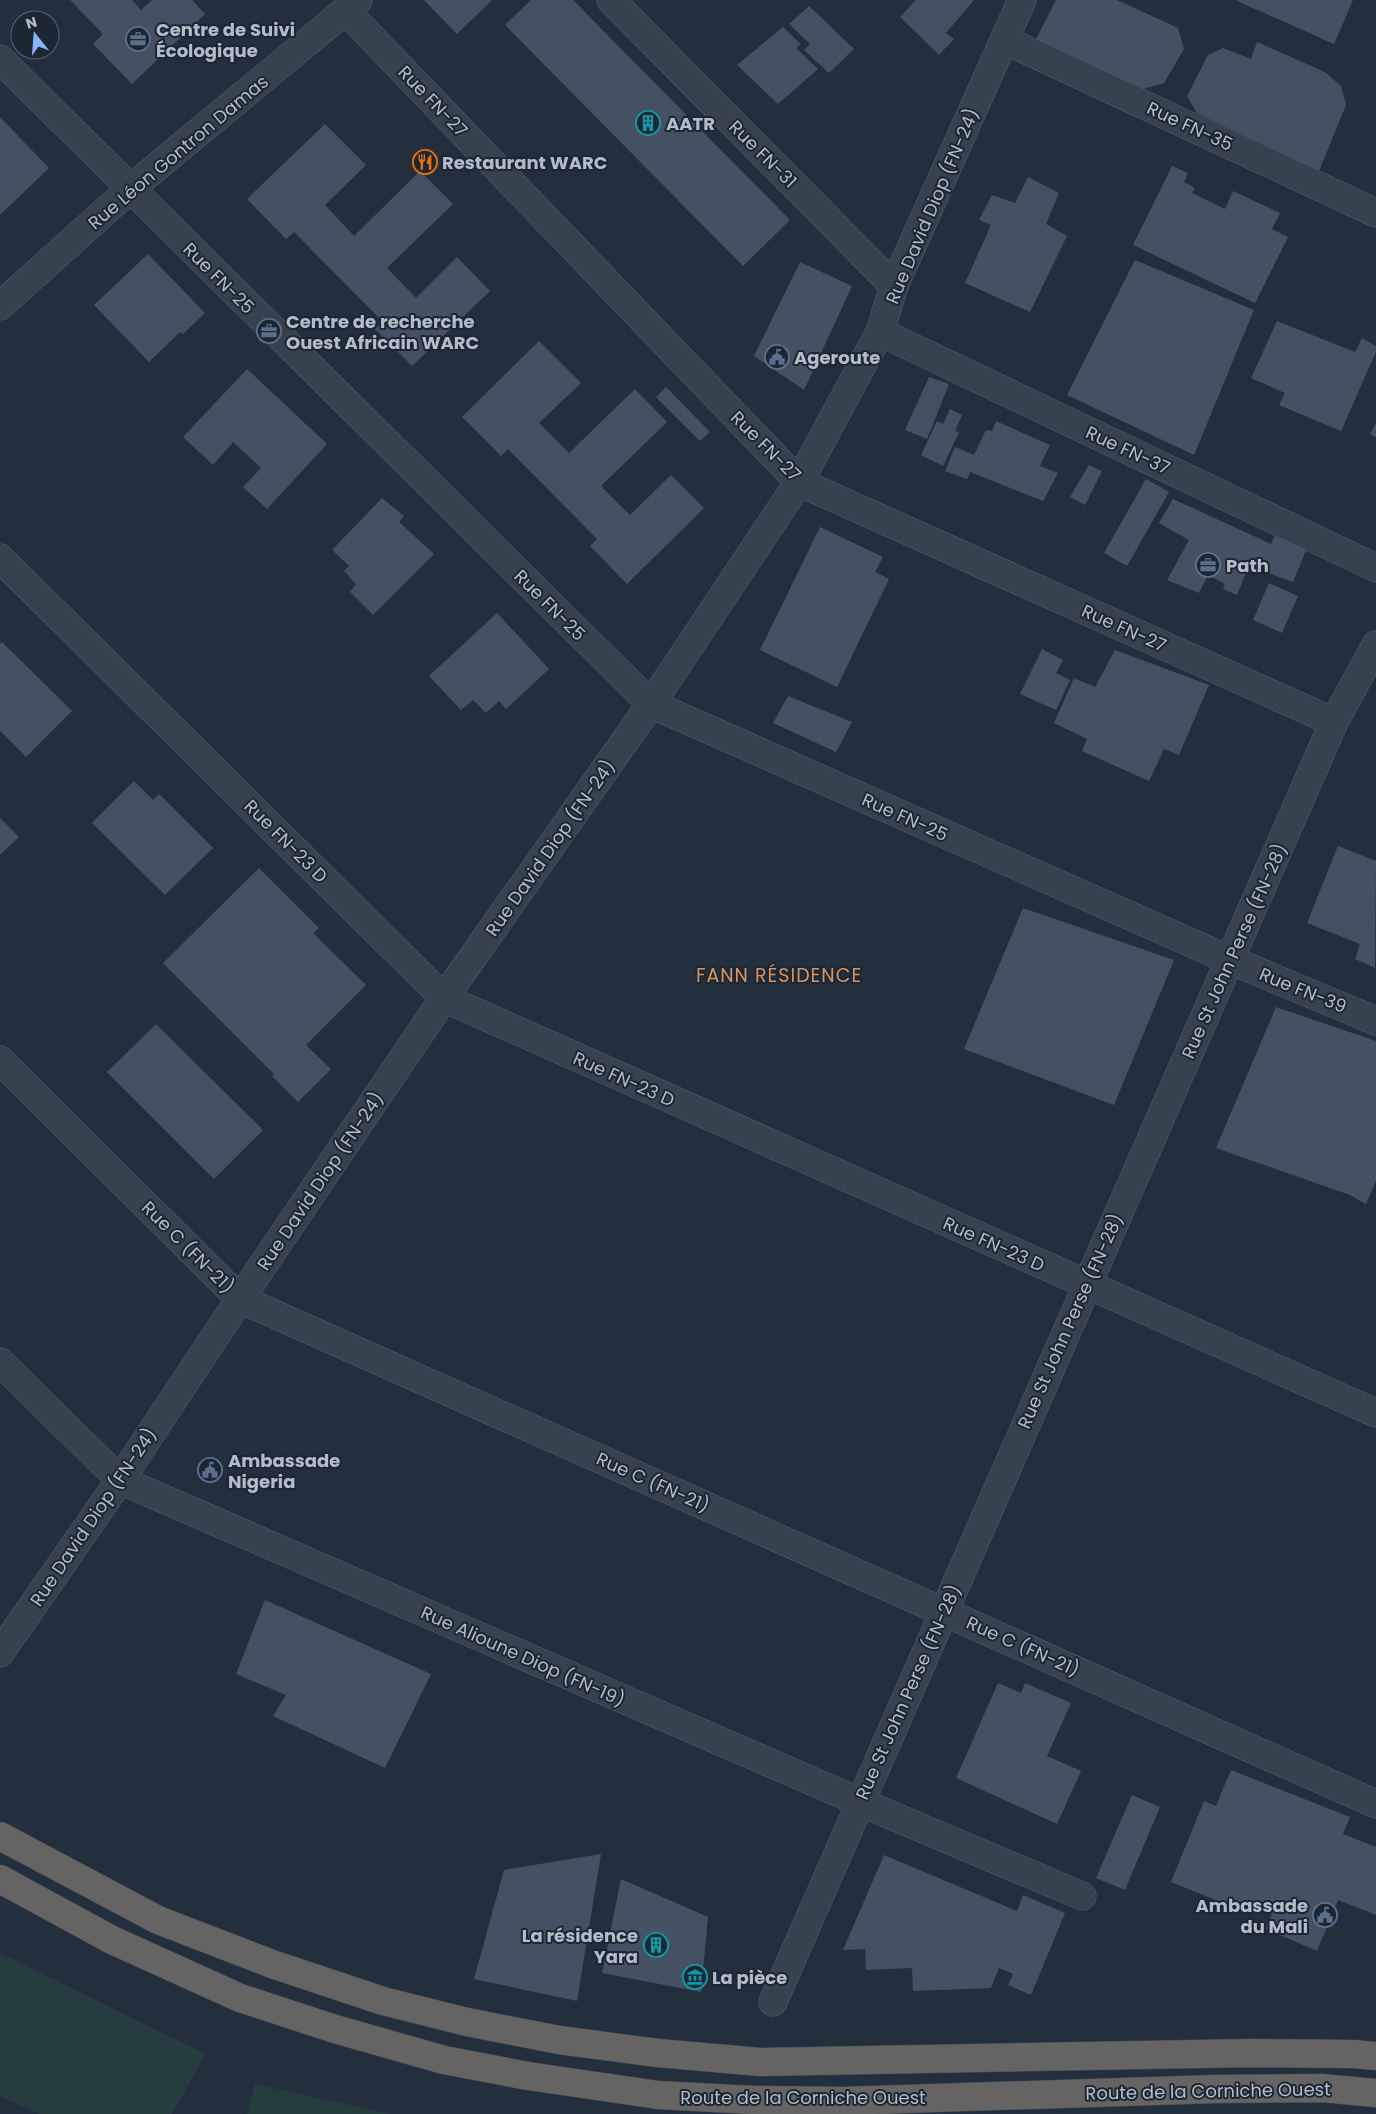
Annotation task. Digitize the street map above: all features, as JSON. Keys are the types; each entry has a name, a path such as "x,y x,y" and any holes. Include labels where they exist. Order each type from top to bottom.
{"highway":[{"name":"Route de la Corniche Ouest","path":"0,1836 158,1920 272,1964 383,2001 467,2022 559,2040 658,2053 760,2062 1253,2053 1376,2056"},
{"name":"Route de la Corniche Ouest","path":"0,1879 112,1940 240,1998 335,2029 444,2060 528,2076 658,2095 753,2100 860,2100 1215,2089 1322,2088 1376,2093"}],"street":[{"name":"Rue FN-31","path":"611,0 894,286"},
{"name":"Rue David Diop (FN-24)","path":"0,1653 120,1480 444,998 650,704 799,482 880,332 894,286 1022,0"},
{"name":"Rue Léon Gontron Damas","path":"0,306 130,189 352,6"},
{"name":"Rue FN-27","path":"352,6 799,482 1334,722"},
{"name":"Rue FN-35","path":"1005,40 1376,213"},
{"name":"Rue FN-25","path":"0,59 650,704 1230,960"},
{"name":"Rue FN-37","path":"880,332 1376,568"},
{"name":"Rue FN-23 D","path":"0,558 444,998 1376,1413"},
{"name":"Rue St John Perse (FN-28)","path":"773,2002 1334,722 1376,645"},
{"name":"Rue FN-39","path":"1230,960 1376,1021"},
{"name":"Rue C (FN-21)","path":"0,1060 240,1299 1376,1804"},
{"name":"Rue Alioune Diop (FN-19)","path":"0,1362 120,1480 860,1802 1082,1896"}],"green space":[{"path":"0,1953 206,2054 172,2114 39,2114 0,2096"},
{"path":"255,2084 391,2114 247,2114"}],"building":[{"name":"Centre de Suivi Écologique","path":"70,0 132,0 141,10 152,0 192,0 205,14 132,84 93,44 103,34"},
{"path":"424,0 492,0 457,34"},
{"name":"AATR","path":"531,0 573,0 790,220 743,266 505,25"},
{"path":"916,0 974,0 946,33 954,39 939,55 900,17"},
{"path":"1056,0 1117,0 1178,28 1184,49 1164,83 1137,91 1033,45"},
{"path":"1235,0 1353,0 1334,44"},
{"path":"809,6 854,49 829,73 804,50 810,44 789,24"},
{"path":"783,27 801,44 796,48 818,69 778,104 737,65"},
{"path":"1257,42 1325,72 1341,86 1346,105 1319,171 1197,113 1187,96 1208,55 1223,48 1251,59"},
{"path":"0,117 49,168 0,215"},
{"path":"325,124 366,165 325,205 354,236 420,171 453,204 387,268 416,298 457,257 490,291 412,366 375,329 383,322 294,232 286,239 247,199"},
{"path":"1172,166 1188,173 1184,182 1195,188 1192,193 1225,209 1233,191 1280,213 1272,229 1288,237 1255,303 1133,245"},
{"path":"1028,177 1059,193 1046,224 1067,236 1030,312 965,283 991,225 979,220 992,195 1015,203"},
{"path":"148,254 205,313 183,334 180,332 149,362 94,305"},
{"path":"1135,260 1254,310 1194,455 1067,395"},
{"path":"800,262 852,286 804,390 754,356"},
{"path":"1277,321 1355,352 1362,338 1376,346 1376,352 1341,431 1279,405 1285,393 1251,378"},
{"path":"539,341 581,383 539,423 569,453 635,389 667,422 601,486 630,515 671,475 704,508 627,584 590,546 597,539 508,449 501,456 462,417"},
{"path":"247,369 327,444 267,509 243,487 261,468 233,442 213,465 183,437"},
{"path":"929,377 949,384 927,439 905,430"},
{"path":"666,387 710,432 700,441 656,397"},
{"path":"950,409 962,415 955,431 959,432 943,466 921,455 937,421 943,424"},
{"path":"996,421 1050,445 1040,466 1058,473 1043,501 970,472 967,479 945,471 955,447 974,455 986,430 992,431"},
{"path":"1376,423 1376,437 1370,434"},
{"path":"1089,465 1102,471 1085,505 1070,497"},
{"path":"1146,479 1169,492 1127,566 1104,553"},
{"path":"382,498 404,516 399,522 434,554 373,615 350,592 356,584 344,571 349,566 332,550"},
{"path":"1173,499 1271,544 1275,535 1307,548 1293,582 1249,566 1237,595 1223,589 1225,584 1208,575 1199,593 1167,580 1189,540 1159,523"},
{"path":"820,527 883,557 875,572 889,579 837,687 760,650"},
{"path":"1269,583 1298,596 1282,633 1253,620"},
{"path":"497,613 549,669 506,709 499,701 486,713 473,700 461,710 429,676"},
{"path":"2,642 72,711 26,757 0,731 0,644"},
{"path":"1042,649 1063,660 1056,673 1070,680 1056,710 1020,694"},
{"path":"1115,650 1209,685 1179,755 1164,749 1149,781 1082,751 1087,739 1054,723 1074,678 1095,687"},
{"path":"788,696 852,722 836,752 773,723"},
{"path":"134,781 153,800 159,794 213,848 165,895 92,823"},
{"path":"0,818 19,837 0,855"},
{"path":"1338,846 1376,861 1375,968 1355,959 1360,944 1307,923"},
{"path":"259,868 319,928 313,933 366,985 306,1045 331,1069 298,1102 272,1076 274,1074 163,963"},
{"path":"1023,908 1174,960 1114,1105 964,1049"},
{"path":"1276,1007 1376,1041 1376,1181 1366,1204 1350,1195 1216,1148"},
{"path":"156,1024 263,1130 214,1179 107,1072"},
{"path":"265,1600 431,1674 385,1768 273,1716 286,1695 236,1674"},
{"path":"998,1683 1021,1693 1025,1683 1071,1703 1047,1756 1081,1771 1057,1824 956,1778"},
{"path":"1231,1770 1350,1817 1343,1834 1376,1847 1376,1915 1338,1900 1317,1951 1266,1929 1272,1914 1241,1902 1238,1909 1171,1882 1204,1801 1216,1806"},
{"path":"1132,1795 1160,1807 1125,1890 1096,1878"},
{"path":"601,1854 577,2001 474,1979 504,1870"},
{"path":"884,1855 1017,1911 1023,1895 1065,1913 1031,1995 1008,1985 1013,1974 999,1968 991,1988 913,1991 912,1968 866,1970 865,1949 843,1950"},
{"name":"La résidence Yara","path":"621,1879 708,1917 701,1992 602,1973"}],"place":[{"name":"Centre de Suivi Écologique","path":"138,39"},
{"name":"AATR","path":"648,123"},
{"name":"Restaurant WARC","path":"425,162"},
{"name":"Centre de recherche Ouest Africain WARC","path":"269,331"},
{"name":"Ageroute","path":"777,357"},
{"name":"Path","path":"1208,565"},
{"name":"Ambassade Nigeria","path":"210,1470"},
{"name":"Ambassade du Mali","path":"1325,1915"},
{"name":"La résidence Yara","path":"656,1945"},
{"name":"La pièce","path":"695,1977"}],"district":[{"name":"FANN RÉSIDENCE","path":"779,975"}]}
